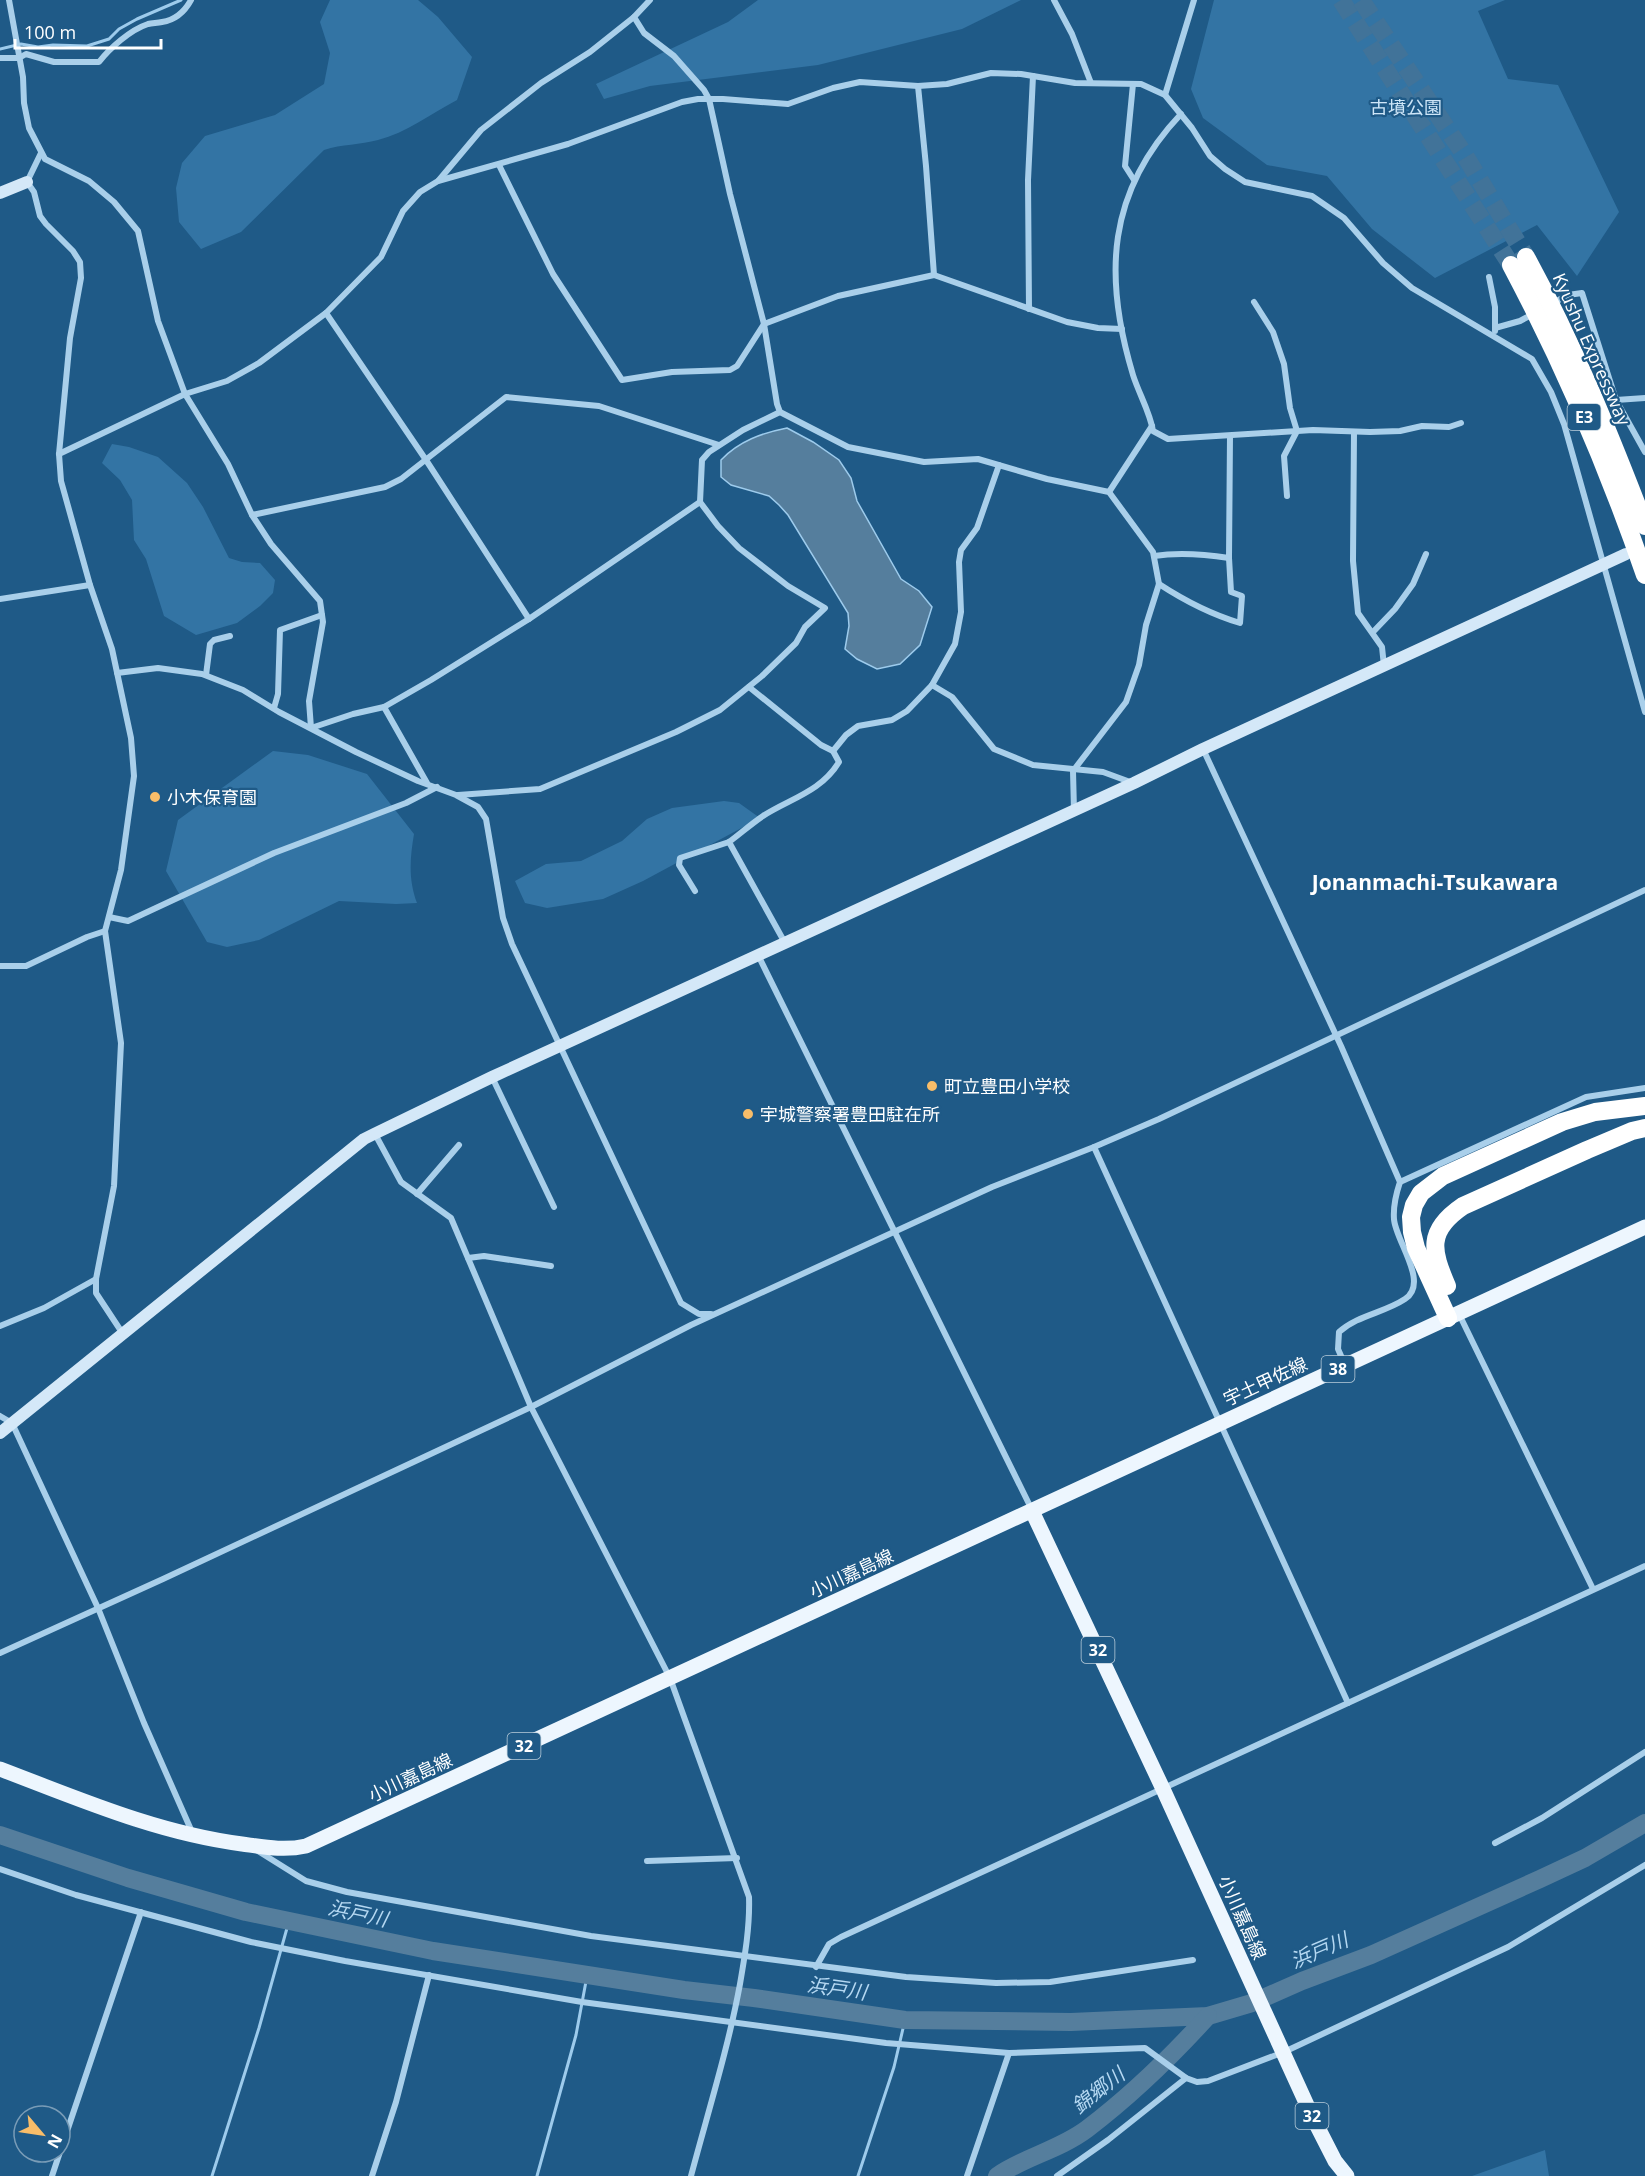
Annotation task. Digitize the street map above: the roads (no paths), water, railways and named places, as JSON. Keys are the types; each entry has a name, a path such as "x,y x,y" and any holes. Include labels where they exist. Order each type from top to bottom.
{"highway":[{"name":"Kyushu Expressway","path":"1645,526 1590,391 1545,292 1519,261 1622,507 1645,575"},
{"path":"1453,1316 1416,1248 1411,1217 1414,1205 1421,1193 1443,1176 1562,1122 1595,1112 1645,1106"},
{"path":"1453,1316 1434,1250 1442,1226 1451,1214 1462,1206 1576,1155 1632,1131 1645,1128"}],"main road":[{"name":"宇土甲佐線","path":"1032,1511 1645,1227"},
{"name":"小川嘉島線","path":"0,1769 142,1822 193,1836 277,1849 306,1846 1032,1511 1163,1789 1312,2116 1335,2161 1347,2176"}],"street":[{"path":"9,0 23,77 24,104 29,128 41,153 45,159 89,181 114,202 138,231 158,321 185,394 228,464 252,515 271,544 320,601 323,622 309,701 311,728"},
{"path":"0,58 19,58 26,54 54,62 99,62 105,54 136,31 148,24 165,22 177,16 187,8 191,0"},
{"path":"438,181 481,130 541,83 590,52 634,17 650,0"},
{"path":"1054,0 1072,34 1091,83"},
{"path":"1165,95 1194,0"},
{"path":"634,17 644,33 674,56 704,90 709,99 730,194 764,324 780,412 848,447 924,462 978,459 1047,479 1109,492 1153,552 1159,584 1146,625 1139,665 1126,702 1073,771 1074,811"},
{"path":"59,454 185,394 227,381 259,363 326,313 381,257 403,211 420,192 438,181 568,144 682,102 709,99 788,104 833,88 860,82 918,86 947,84 991,74 1091,83 1141,84 1165,95 1210,156 1225,169 1245,182 1312,196 1344,218 1383,263 1412,288 1495,331 1532,359 1551,392 1564,424 1645,711"},
{"path":"1029,309 1028,180 1033,76"},
{"path":"1133,84 1125,166 1134,180"},
{"path":"918,86 934,275"},
{"path":"1181,114 1170,126 1134,180 1117,233 1114,262 1122,329 1133,376 1153,431 1168,439 1297,431 1400,430 1422,426 1449,427 1461,423"},
{"path":"0,193 27,182 41,153"},
{"path":"499,165 553,274 622,380 672,372 730,370 737,366 764,324 838,296 934,275 1067,322 1098,328 1122,329"},
{"path":"27,182 34,192 40,216 73,251 80,262 81,278 70,338 59,454 60,481 90,585 112,649 131,738 134,776 121,870 105,932 121,1043 114,1186 96,1280 96,1293 123,1334"},
{"path":"1489,277 1495,307 1495,331"},
{"path":"1495,331 1520,321 1568,295 1582,293 1616,400 1645,452"},
{"path":"1254,302 1273,332 1284,363 1290,408 1297,431 1284,456 1287,496"},
{"path":"326,313 426,460 529,619"},
{"path":"252,515 385,487 401,479 506,398 599,406 719,445"},
{"path":"1616,400 1645,398"},
{"path":"456,795 540,789 676,732 720,710 749,687 796,643 805,627 825,608 788,586 739,549 700,502 702,460 743,429 780,412"},
{"path":"1109,492 1152,425"},
{"path":"1354,432 1353,561 1358,613 1382,647 1384,666"},
{"path":"1159,584 1188,603 1218,617 1240,623 1242,596 1231,592 1229,558 1230,436"},
{"path":"833,752 846,735 858,726 892,720 907,711 932,685 956,644 961,612 959,562 961,550 977,528 999,465"},
{"path":"311,728 353,714 384,707 529,619 700,502"},
{"path":"1154,556 1196,553 1229,558"},
{"path":"1373,632 1395,609 1413,585 1426,554"},
{"path":"0,1433 364,1139 492,1077 1074,811 1626,554"},
{"path":"0,599 90,585"},
{"path":"274,708 278,694 280,630 322,615"},
{"path":"206,675 210,644 214,640 230,636"},
{"path":"117,673 158,668 206,675 243,690 356,752 456,795 478,807 486,819 503,918 512,944 681,1303 699,1314 717,1314"},
{"path":"932,685 952,697 994,749 1033,765 1073,771 1102,772 1134,783"},
{"path":"695,891 679,865 680,858 729,842 764,815 807,792 832,774 839,762 833,752 821,745 749,687"},
{"path":"384,707 427,784"},
{"path":"1203,749 1400,1182 1394,1199 1394,1220 1415,1277 1413,1288 1407,1299 1350,1323 1339,1332 1338,1349 1346,1365"},
{"path":"109,917 128,921 274,853 406,803 437,787"},
{"path":"729,842 785,943"},
{"path":"0,1653 531,1407 717,1314 992,1187 1159,1119 1645,890"},
{"path":"0,966 26,966 87,937 105,932"},
{"path":"758,955 1032,1511"},
{"path":"492,1077 554,1207"},
{"path":"1400,1182 1586,1097 1645,1088"},
{"path":"374,1134 401,1182 451,1218 531,1407 670,1678 737,1858 749,1897 750,1913 745,1956 733,2023 691,2176"},
{"path":"417,1194 459,1144"},
{"path":"1094,1147 1348,1703"},
{"path":"468,1258 484,1256 551,1266"},
{"path":"0,1326 44,1308 96,1280"},
{"path":"1453,1316 1593,1589"},
{"path":"0,1416 12,1423 98,1608 193,1836"},
{"path":"816,1967 829,1944 841,1937 1645,1566"},
{"path":"1495,1843 1542,1818 1645,1752"},
{"path":"248,1845 306,1881 347,1892 591,1936 816,1967 906,1977 996,1983 1050,1982 1193,1960"},
{"path":"647,1861 737,1858"},
{"path":"0,1869 76,1895 251,1942 345,1961 582,2002 886,2043 1010,2053 1145,2048 1183,2076 1197,2082 1208,2081 1284,2052 1508,1947 1645,1865"},
{"path":"72,2116 141,1912"},
{"path":"372,2176 396,2102 429,1975"},
{"path":"967,2176 1010,2053"},
{"path":"1057,2176 1108,2140 1183,2076"}],"waterway":[{"path":"0,49 21,44 38,47 87,46 109,39 119,29 137,19 181,0"},
{"name":"浜戸川","path":"0,1835 128,1878 246,1912 433,1951 684,1990 905,2020 1071,2022 1208,2016 1252,2003 1371,1955 1540,1879 1585,1858 1645,1823"},
{"path":"212,2176 259,2028 289,1921"},
{"path":"537,2176 576,2035 587,1976"},
{"name":"錦郷川","path":"997,2176 1007,2169 1065,2143 1087,2129 1150,2076 1208,2016"},
{"path":"858,2176 894,2067 905,2020"}],"tunnel":[{"path":"1341,0 1511,265"},
{"path":"1361,0 1464,154 1526,257"}],"place":[{"name":"小木保育園","path":"155,797"},
{"name":"町立豊田小学校","path":"932,1086"},
{"name":"宇城警察署豊田駐在所","path":"748,1114"}],"district":[{"name":"Jonanmachi-Tsukawara","path":"1435,882"}],"park label":[{"name":"古墳公園","path":"1406,107"}]}
